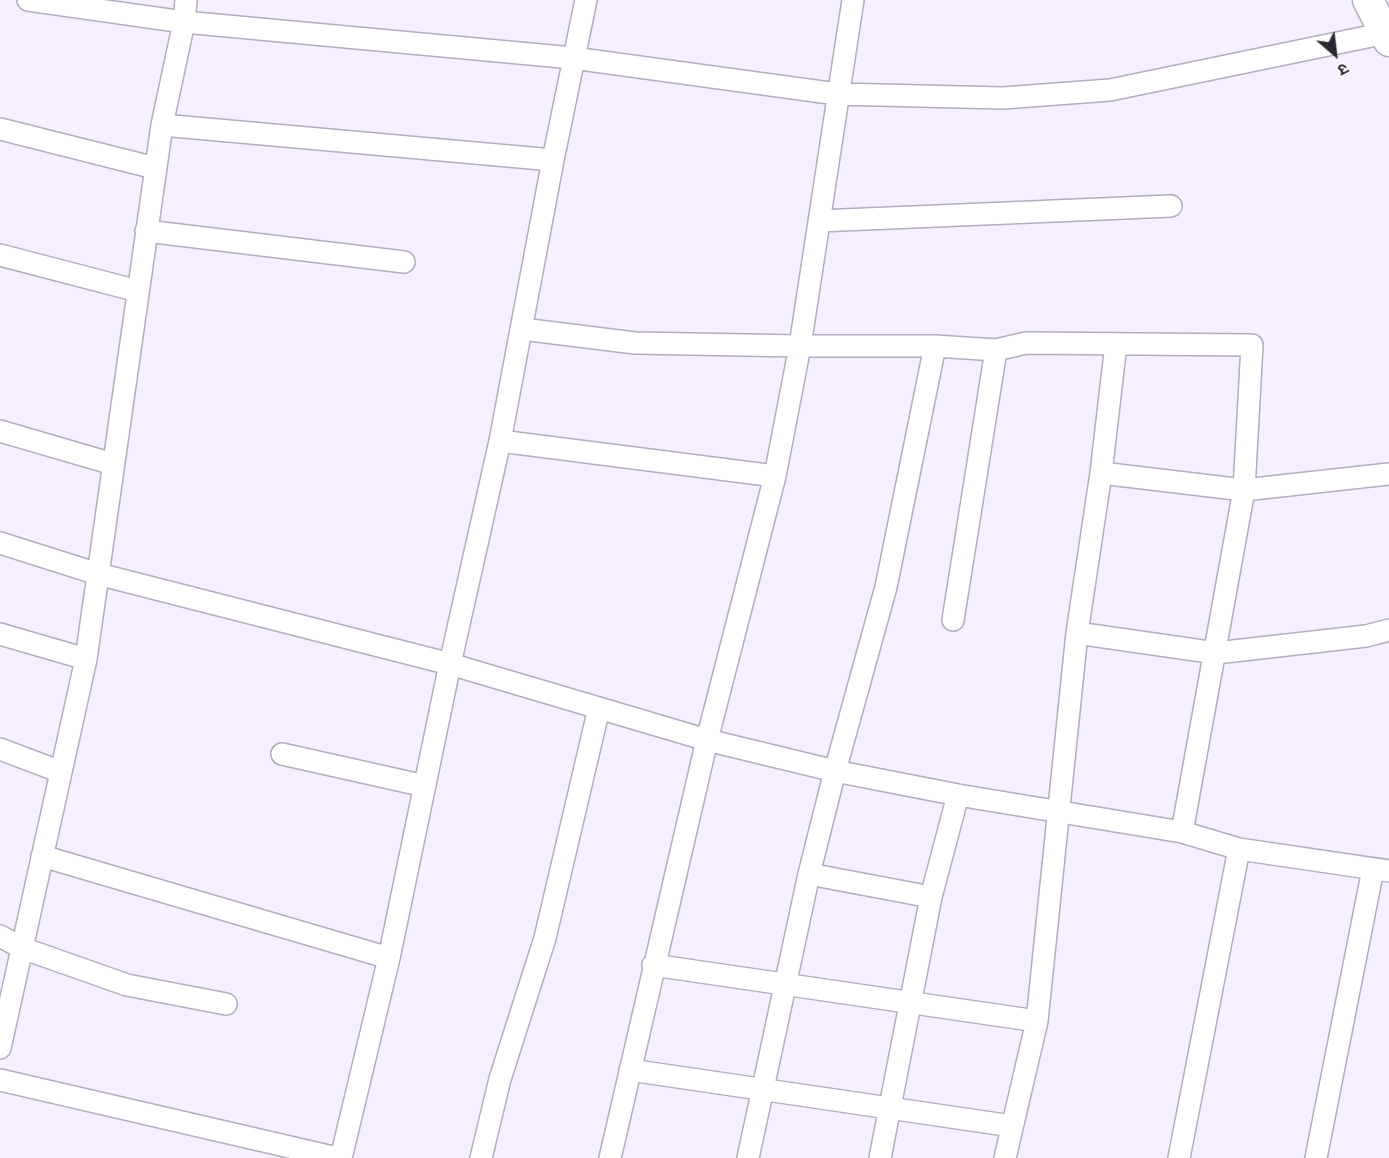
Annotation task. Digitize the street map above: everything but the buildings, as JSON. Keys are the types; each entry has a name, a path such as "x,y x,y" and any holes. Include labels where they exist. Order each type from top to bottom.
{"street":[{"path":"28,0 184,22 573,58 837,94 1003,98 1110,90 1388,37 1368,0"},
{"path":"0,1048 86,659 155,168 184,22 186,0"},
{"path":"0,1080 339,1158 389,958 450,664 500,441 586,0"},
{"path":"610,1158 707,740 775,476 800,346 852,0"},
{"path":"162,125 553,160"},
{"path":"0,129 155,168"},
{"path":"819,221 1171,206"},
{"path":"146,231 404,262"},
{"path":"0,255 138,291"},
{"path":"522,329 635,343 935,346 996,350 1026,343 1252,345 1244,490 1182,832"},
{"path":"1005,1158 1038,1020 1077,633 1101,473 1116,344"},
{"path":"748,1158 809,874 886,587 935,346"},
{"path":"953,620 996,350"},
{"path":"0,431 113,464"},
{"path":"500,441 775,476"},
{"path":"1101,473 1244,490 1389,474"},
{"path":"0,543 98,574 450,664 707,740 835,771 958,795 1182,832 1239,849 1381,870 1316,1158"},
{"path":"1077,633 1215,653 1366,636 1389,630"},
{"path":"0,634 86,659"},
{"path":"481,1158 500,1079 545,939 599,708"},
{"path":"0,749 61,772"},
{"path":"282,754 425,786"},
{"path":"880,1158 932,897 958,795"},
{"path":"1179,1158 1239,849"},
{"path":"42,856 389,958"},
{"path":"809,874 932,897"},
{"path":"0,936 22,948 127,985 226,1004"},
{"path":"653,965 1038,1020"},
{"path":"630,1070 1012,1125"}]}
